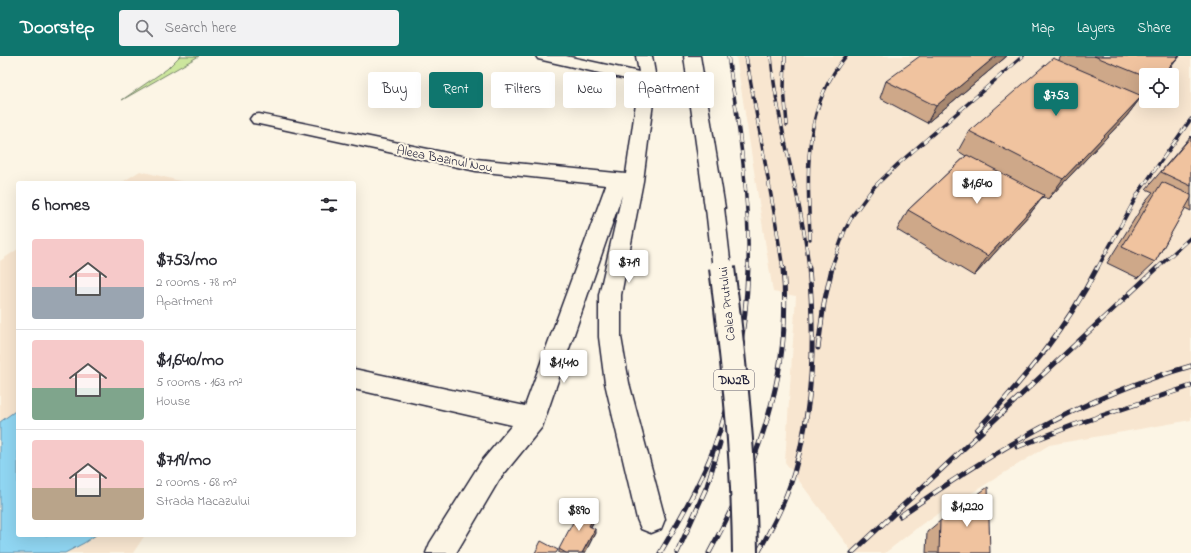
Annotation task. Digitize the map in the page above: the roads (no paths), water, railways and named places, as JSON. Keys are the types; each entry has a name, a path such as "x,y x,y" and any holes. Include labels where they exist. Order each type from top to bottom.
{"main road":[{"path":"544,56 624,74"},
{"path":"644,56 647,72"},
{"name":"Calea Prutului","path":"692,56 715,208 737,405 745,514 745,553"},
{"path":"642,108 625,181 610,295 610,338 617,382 651,518"},
{"name":"Aleea Bazinul Nou","path":"259,120 476,165 625,181"},
{"path":"440,553 490,471 533,419 625,181"},
{"path":"356,379 533,419"}],"water":[{"path":"16,410 16,537 93,537 65,553 0,553 0,422"}],"railway":[{"path":"728,56 743,162 747,215 748,268"},
{"path":"746,56 783,269"},
{"path":"771,56 778,110 801,215 809,269"},
{"path":"785,56 784,88 787,125"},
{"path":"810,239 808,190 810,143 814,120 821,98 831,77 846,56"},
{"path":"831,269 845,230 853,215 873,188 898,164 1023,56"},
{"path":"1097,269 1139,192 1191,119"},
{"path":"1156,269 1191,237"},
{"path":"660,553 701,479 720,431 738,362 745,315 748,268"},
{"path":"709,553 743,485 757,451 768,416 777,381 783,344 785,307 783,268"},
{"path":"758,553 787,494 801,448 806,422 812,346 809,268"},
{"path":"818,348 824,303 832,268"},
{"path":"977,430 1027,373 1058,333 1072,312 1097,268"},
{"path":"852,553 1157,268"},
{"path":"900,516 969,470 1075,410 1151,379 1191,366"},
{"path":"1017,447 1074,425 1191,386"},
{"path":"677,553 707,486 720,443"}]}
